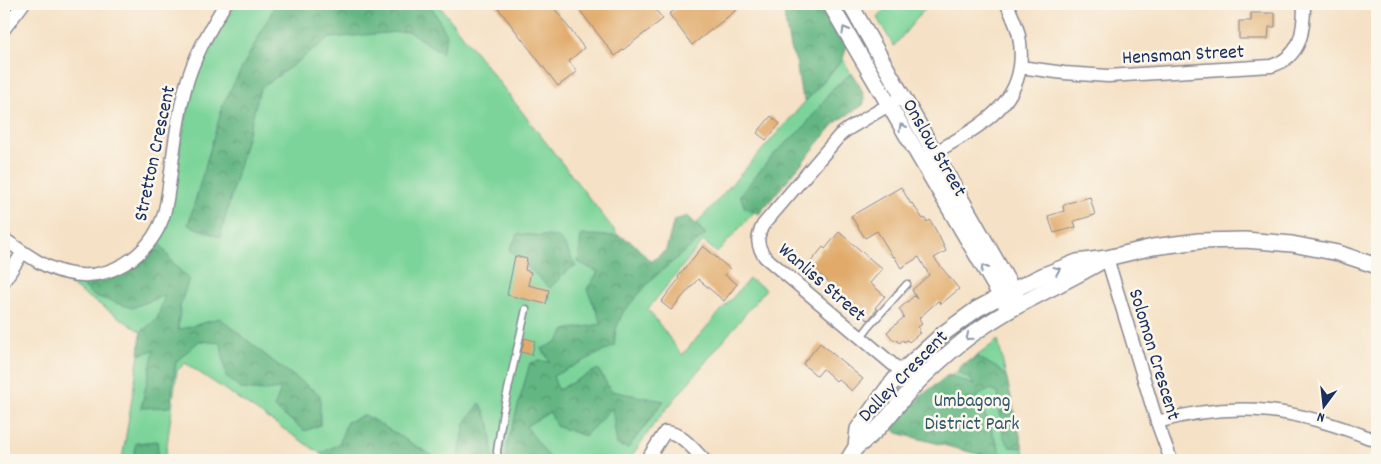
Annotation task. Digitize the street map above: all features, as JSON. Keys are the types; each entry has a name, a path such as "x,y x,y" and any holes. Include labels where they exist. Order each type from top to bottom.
{"street":[{"path":"4,30 23,4"},
{"name":"Stretton Crescent","path":"4,239 47,267 67,274 85,275 104,273 118,267 133,258 149,244 163,215 180,109 191,68 199,48 225,4"},
{"name":"Onslow Street","path":"830,4 921,160 965,220"},
{"name":"Onslow Street","path":"850,4 935,152 965,220 1011,300"},
{"path":"921,160 980,126 1006,102 1014,88 1020,67 1021,50 1019,35 1008,4"},
{"name":"Hensman Street","path":"1020,67 1064,74 1108,76 1270,66 1288,58 1300,40 1303,29 1304,4"},
{"name":"Wanliss Street","path":"903,97 848,128 840,135 763,225 758,237 758,247 766,257 916,384"},
{"name":"Dalley Crescent","path":"856,447 858,429 901,372 944,332 977,309 1011,300 1079,274 1107,258 1152,247 1199,241 1246,240 1292,244 1338,253 1377,266"},
{"path":"4,281 23,252"},
{"name":"Solomon Crescent","path":"1107,258 1157,422 1171,460"},
{"name":"Dalley Crescent","path":"848,460 856,447 871,437 916,384 1011,300"},
{"path":"1157,422 1200,412 1222,410 1280,411 1314,418 1377,441"},
{"path":"648,460 666,432 675,434 704,460"}],"lane":[{"path":"861,337 907,284"},
{"path":"498,460 497,451 503,412 526,309"}],"green space":[{"path":"236,4 438,4 650,276 843,59 865,99 863,105 836,122 717,253 703,241 648,309 682,355 749,279 766,289 654,424 629,460 330,460 185,363 177,371 165,460 122,460 141,332 57,276 106,285 159,248 194,79 211,44"},
{"path":"276,4 430,4 447,35 442,53 408,31 330,38 260,89 220,237 188,225 224,102"},
{"path":"784,4 822,4 847,45 843,59 806,101 801,93 796,61 790,48"},
{"path":"889,4 929,4 894,46 877,18"},
{"path":"852,73 863,93 863,105 836,122 759,214 745,208 740,195 773,155 804,127 834,87"},
{"path":"688,216 706,234 653,278 623,312 616,329 614,346 553,376 558,390 598,369 611,391 664,401 628,448 617,445 612,408 585,436 556,426 550,412 526,426 551,460 506,460 506,449 530,363 550,362 542,349 558,341 565,330 602,324 587,289 598,272 578,262 581,235 620,236 633,243 651,262 666,250 674,220"},
{"path":"518,234 558,237 566,247 576,267 570,268 550,288 509,250"},
{"path":"160,244 175,266 189,278 180,307 178,330 220,318 274,362 320,395 320,425 305,431 274,408 281,389 265,391 241,389 226,376 221,343 199,341 176,362 170,407 141,408 154,350 139,355 141,332 157,319 165,295 132,308 92,295 78,280 105,281 138,262"},
{"name":"Umbagong District Park","path":"998,340 1026,460 994,460 995,458 936,387"},
{"name":"Umbagong District Park","path":"978,357 997,368 1006,376 1023,448 1010,447 1003,436 998,393 991,389 977,396 1004,460 993,460 993,458 897,433 893,428 920,397 948,375 974,385 971,380 959,373 959,366"},
{"path":"480,403 490,424 493,460 460,460 465,423"},
{"path":"365,415 439,460 331,460 320,454 339,444 347,422"},
{"path":"157,441 159,460 133,460 136,443"}],"building":[{"path":"495,4 551,4 584,48 569,61 577,72 558,86"},
{"path":"575,4 651,4 663,19 615,56"},
{"path":"683,4 744,4 692,45 669,14"},
{"path":"1251,13 1275,13 1275,27 1269,27 1268,39 1239,39 1239,21 1251,21"},
{"path":"771,116 780,124 766,140 757,133"},
{"path":"901,187 911,204 923,219 925,218 927,222 930,220 938,234 946,251 934,258 959,289 941,304 938,301 919,318 922,324 918,327 920,330 918,332 920,333 909,342 907,340 904,342 903,340 899,343 896,339 894,341 887,332 904,317 899,309 914,296 917,299 912,290 929,275 919,257 901,268 877,231 865,238 851,216"},
{"path":"1090,197 1095,215 1074,221 1076,227 1054,233 1048,216 1064,211 1063,206 1068,203"},
{"path":"839,232 882,269 870,283 885,296 868,320 852,308 848,303 850,300 810,266 810,263 823,247 825,249"},
{"path":"703,246 730,269 725,275 737,284 724,301 698,279 671,310 661,302"},
{"path":"515,256 527,259 525,270 531,272 528,285 549,290 546,304 507,295"},
{"path":"525,338 535,341 532,355 521,352"},
{"path":"820,343 863,379 852,391 838,379 836,381 823,369 817,376 803,364"}]}
